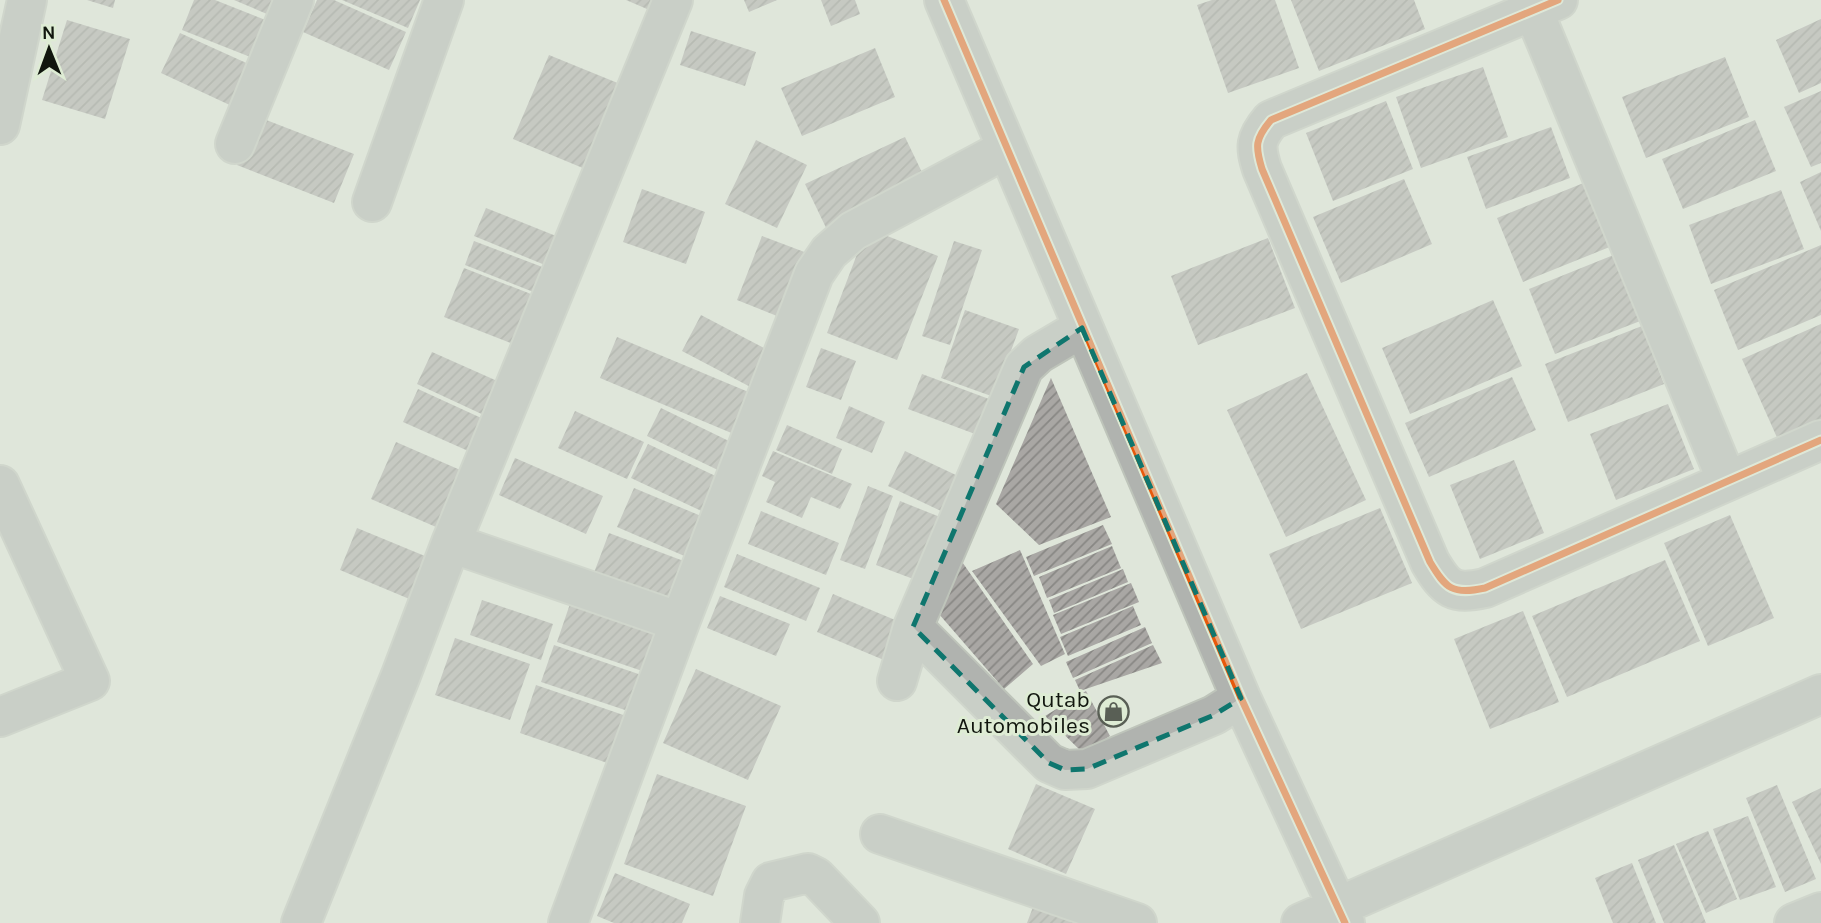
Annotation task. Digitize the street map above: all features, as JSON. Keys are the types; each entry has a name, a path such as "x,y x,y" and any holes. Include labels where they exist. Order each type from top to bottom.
{"street":[{"path":"3,104 27,0"},
{"path":"235,144 294,0"},
{"path":"372,202 444,0"},
{"path":"301,923 401,675 450,543 673,0"},
{"path":"944,0 1241,698 1341,914"},
{"path":"1727,481 1540,3 1271,120 1259,134 1256,151 1262,169 1430,562 1443,584 1464,593 1485,588 1821,440"},
{"path":"568,923 814,274 829,251 853,231 1006,149"},
{"path":"897,681 913,627 1024,367 1038,354 1083,328"},
{"path":"0,717 90,681 2,495"},
{"path":"450,543 680,622"},
{"path":"913,627 1049,763 1065,770 1087,769 1214,715 1241,698"},
{"path":"1301,923 1341,914 1821,694"},
{"path":"880,834 1137,923"},
{"path":"760,923 764,896 771,882 808,873 816,877 860,923"},
{"path":"1794,923 1821,912"}],"highlighted area":[{"path":"1082,328 1241,698 1214,715 1087,769 1065,770 1049,763 913,627 1024,367"}],"building":[{"path":"87,0 115,0 113,8"},
{"path":"194,0 215,0 273,23 258,60 182,30"},
{"path":"234,0 282,0 274,17"},
{"path":"317,0 334,0 406,32 389,70 303,32"},
{"path":"342,0 420,0 408,28"},
{"path":"626,0 668,0 661,15"},
{"path":"744,0 777,0 749,12"},
{"path":"821,0 855,0 860,14 831,26"},
{"path":"1212,0 1275,0 1299,68 1228,93 1197,5"},
{"path":"1291,0 1414,0 1425,29 1319,71"},
{"path":"1821,19 1821,83 1799,93 1776,40"},
{"path":"67,20 130,39 105,119 42,100"},
{"path":"691,31 756,52 745,86 680,65"},
{"path":"180,33 253,66 234,107 161,73"},
{"path":"875,48 895,97 802,136 781,88"},
{"path":"549,55 625,86 590,171 513,139"},
{"path":"1725,57 1749,117 1646,158 1622,97"},
{"path":"1483,67 1508,137 1421,168 1396,97"},
{"path":"1821,91 1821,163 1811,167 1784,107"},
{"path":"1386,101 1413,169 1333,201 1306,133"},
{"path":"256,116 354,154 334,203 237,165"},
{"path":"1755,120 1776,171 1683,209 1662,159"},
{"path":"1551,127 1570,178 1486,209 1467,157"},
{"path":"905,137 930,189 830,236 805,184"},
{"path":"756,140 807,165 777,228 725,204"},
{"path":"1821,172 1821,231 1800,182"},
{"path":"1404,179 1432,244 1341,283 1313,217"},
{"path":"1591,180 1617,244 1523,282 1497,218"},
{"path":"642,189 705,212 686,264 623,242"},
{"path":"1781,190 1804,249 1711,284 1689,225"},
{"path":"486,208 556,236 545,265 474,236"},
{"path":"867,228 938,256 897,360 827,333"},
{"path":"762,236 807,253 782,318 737,300"},
{"path":"1268,238 1295,308 1198,345 1171,276"},
{"path":"474,241 545,268 536,293 465,265"},
{"path":"954,241 982,250 950,345 922,336"},
{"path":"1821,245 1821,315 1738,350 1714,290"},
{"path":"1621,252 1648,318 1555,354 1529,289"},
{"path":"464,268 536,296 516,345 444,317"},
{"path":"1493,300 1522,366 1410,414 1382,348"},
{"path":"965,310 1019,329 994,397 941,378"},
{"path":"701,315 779,356 760,392 682,351"},
{"path":"1821,324 1821,423 1779,442 1742,359"},
{"path":"1642,326 1664,384 1568,422 1545,364"},
{"path":"617,337 758,396 741,437 600,378"},
{"path":"821,348 856,361 841,400 806,387"},
{"path":"432,352 504,384 488,417 417,384"},
{"path":"1307,373 1366,500 1286,537 1227,410"},
{"path":"922,374 989,399 975,434 908,409"},
{"path":"1512,377 1536,430 1429,477 1405,423"},
{"path":"1051,378 1111,517 1039,545 996,504"},
{"path":"418,389 490,422 475,454 403,422"},
{"path":"1668,404 1694,469 1616,500 1590,434"},
{"path":"849,406 885,422 872,453 836,438"},
{"path":"661,408 735,444 722,472 647,436"},
{"path":"575,411 644,442 627,479 558,448"},
{"path":"787,425 842,449 832,474 776,450"},
{"path":"396,442 474,476 450,533 371,499"},
{"path":"648,444 726,481 710,515 631,478"},
{"path":"773,451 852,484 840,509 811,497 802,518 766,502 775,482 762,476"},
{"path":"905,451 958,476 941,511 888,486"},
{"path":"515,458 603,496 586,534 499,495"},
{"path":"1514,460 1544,533 1480,559 1450,485"},
{"path":"868,486 893,496 865,569 840,560"},
{"path":"634,488 713,521 696,561 617,527"},
{"path":"900,501 940,517 916,580 876,565"},
{"path":"1380,508 1412,583 1301,629 1269,554"},
{"path":"761,511 839,543 826,575 748,544"},
{"path":"1730,515 1774,618 1708,646 1664,543"},
{"path":"1103,525 1112,544 1034,576 1026,557"},
{"path":"357,528 437,561 419,603 340,570"},
{"path":"609,533 697,566 680,611 592,578"},
{"path":"1112,546 1121,568 1047,598 1039,577"},
{"path":"1020,550 1065,654 1041,666 972,571"},
{"path":"737,554 820,588 806,621 724,587"},
{"path":"958,556 1033,664 1004,689 932,606"},
{"path":"1665,560 1700,641 1567,697 1532,616"},
{"path":"1123,569 1128,582 1054,613 1049,600"},
{"path":"1131,583 1139,602 1061,634 1053,615"},
{"path":"833,594 907,625 891,663 817,632"},
{"path":"720,596 790,624 776,656 707,628"},
{"path":"572,598 669,631 654,675 557,642"},
{"path":"482,600 553,624 541,660 470,635"},
{"path":"1133,606 1141,625 1068,656 1060,637"},
{"path":"1523,611 1559,702 1490,729 1454,639"},
{"path":"1145,627 1152,643 1073,678 1066,662"},
{"path":"455,638 530,664 510,720 435,695"},
{"path":"554,645 650,678 637,714 541,682"},
{"path":"1153,645 1162,663 1080,691 1075,680"},
{"path":"696,669 781,706 748,780 663,743"},
{"path":"536,685 635,719 619,767 520,733"},
{"path":"1086,691 1110,736 1083,753 1045,716"},
{"path":"657,774 746,806 713,896 624,864"},
{"path":"1036,784 1095,809 1066,874 1008,849"},
{"path":"1777,785 1816,879 1785,892 1746,798"},
{"path":"1821,788 1821,864 1792,802"},
{"path":"1748,816 1776,887 1740,900 1713,829"},
{"path":"1708,831 1737,899 1706,913 1676,844"},
{"path":"1674,845 1706,923 1664,923 1638,860"},
{"path":"1632,863 1656,923 1613,923 1595,878"},
{"path":"615,873 690,904 682,923 614,923 597,916"},
{"path":"1033,907 1080,923 1027,923"}],"cycle path":[{"path":"944,0 1241,698 1345,923"},
{"path":"1558,0 1271,120 1259,138 1258,154 1262,169 1430,562 1452,588 1465,591 1485,588 1821,440"}],"place":[{"name":"Qutab Automobiles","path":"1113,712"}]}
